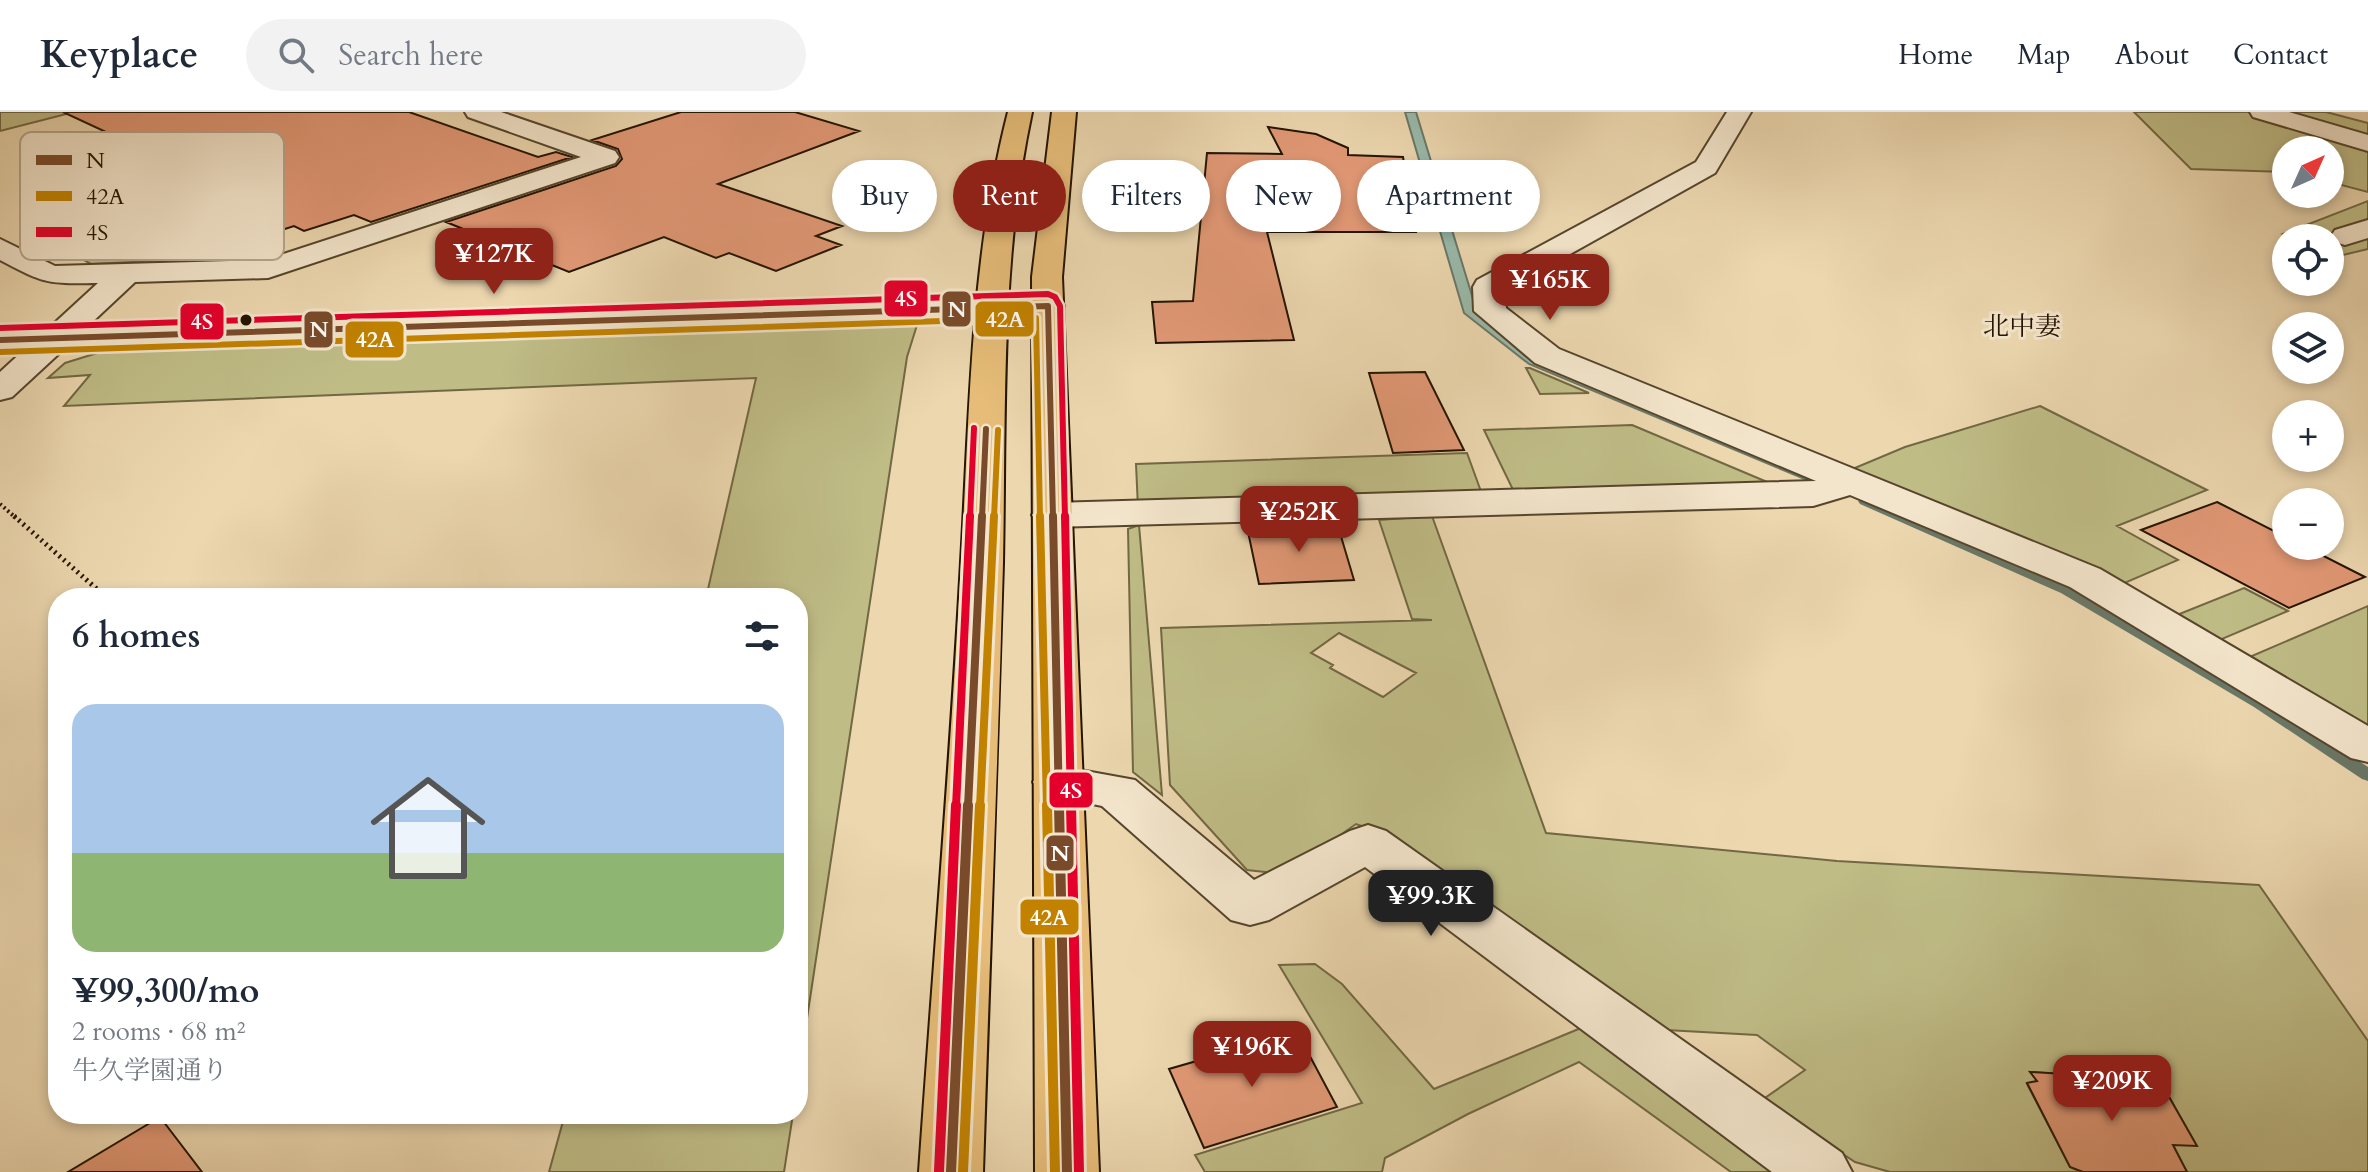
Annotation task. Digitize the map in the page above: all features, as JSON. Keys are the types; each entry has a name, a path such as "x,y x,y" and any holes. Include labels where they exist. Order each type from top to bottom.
{"highway":[{"path":"951,1172 982,561 990,308 1004,188 1020,112"},
{"path":"1064,112 1047,266 1067,1172"}],"street":[{"path":"22,260 50,275 268,269 606,157 477,112"},
{"path":"1739,112 1706,167 1488,287 1490,311 1547,356 2085,578 2368,747"},
{"path":"2262,112 2368,143"},
{"path":"0,248 20,259"},
{"path":"0,390 126,274"},
{"path":"0,340 1048,306"},
{"path":"1052,515 1813,494 1854,481"},
{"path":"1058,782 1117,792 1250,906 1368,843 1820,1172"}],"path":[{"path":"0,504 96,588"}],"shaded area":[{"path":"0,112 74,112 0,131"},
{"path":"1405,112 1416,112 1431,160 1419,160"},
{"path":"2134,112 2249,112 2331,136 2272,136 2272,172 2191,169"},
{"path":"2272,112 2326,112 2368,123 2368,140"},
{"path":"2344,140 2368,147 2368,192 2344,186"},
{"path":"2368,201 2368,221 2344,229 2344,224 2309,224"},
{"path":"1440,232 1453,232 1477,312 1818,476 1812,482 1529,364 1464,313"},
{"path":"2368,236 2368,249 2344,255 2344,237 2354,241"},
{"path":"84,260 174,260 91,264"},
{"path":"917,325 907,357 808,1012 808,588 708,588 756,378 64,406 90,375 48,378 65,363 107,350"},
{"path":"1526,368 1530,368 1589,393 1540,394"},
{"path":"2040,406 2207,490 2117,526 2178,560 2120,585 1850,470 1905,447"},
{"path":"1632,425 1779,487 1516,496 1484,430"},
{"path":"1467,453 1483,497 1138,508 1136,464"},
{"path":"1432,516 1546,833 1837,861 2259,885 2368,1041 2368,1172 2187,1172 2173,1145 2196,1145 2164,1088 2138,1085 2130,1078 2031,1072 2037,1081 2027,1084 2070,1167 2081,1172 1890,1172 1855,1162 1762,1100 1805,1070 1757,1035 1666,1030 1379,832 1356,824 1285,874 1247,870 1170,785 1161,628 1432,620 1412,619 1379,520","holes":["1339,633 1416,673 1383,697 1330,668 1333,665 1311,653"]},
{"path":"1139,525 1162,795 1133,772 1128,529"},
{"path":"2244,588 2288,611 2215,642 2172,617"},
{"path":"2368,606 2368,733 2245,659"},
{"path":"1315,964 1342,984 1434,1089 1581,1028 1780,1172 1731,1172 1579,1062 1468,1114 1385,1158 1382,1172 1205,1172 1195,1155 1362,1103 1279,965"},
{"path":"562,1124 791,1124 784,1172 549,1172"}],"building":[{"path":"63,112 409,112 538,157 556,152 572,157 371,222 354,215 304,231 294,226 284,229 284,132 106,132"},
{"path":"681,112 795,112 859,131 718,184 832,223 832,230 816,236 841,245 776,271 729,253 716,258 664,237 569,272 446,222 616,166 622,159 618,149 592,140"},
{"path":"1268,127 1316,134 1348,148 1348,155 1403,157 1404,160 1357,160 1357,232 1341,232 1341,160 1226,160 1226,232 1267,232 1294,340 1156,343 1152,302 1193,301 1200,232 1210,232 1210,160 1206,160 1207,153 1282,154"},
{"path":"1425,372 1464,450 1393,453 1369,373"},
{"path":"2217,502 2272,530 2272,560 2332,560 2365,577 2289,608 2141,530"},
{"path":"1337,523 1354,580 1259,584 1247,527"},
{"path":"1297,1032 1337,1107 1204,1148 1169,1069"},
{"path":"2030,1072 2130,1078 2138,1085 2164,1088 2197,1146 2173,1145 2187,1172 2083,1172 2070,1167 2027,1083 2037,1081"},
{"path":"148,1124 165,1124 202,1172 68,1172"}],"waterway":[{"path":"1865,501 2066,590 2260,703 2368,775"}],"transit line":[{"name":"4S","path":"0,328 1048,294 1055,297 1060,306 1079,1172"},
{"name":"N","path":"0,340 1048,306 1067,1172"},
{"name":"42A","path":"0,352 1036,318 1055,1172"},
{"name":"4S","path":"939,1171 974,428"},
{"name":"N","path":"951,1172 986,429"},
{"name":"42A","path":"963,1172 998,430"}],"district":[{"name":"北中妻","path":"2022,326"}]}
